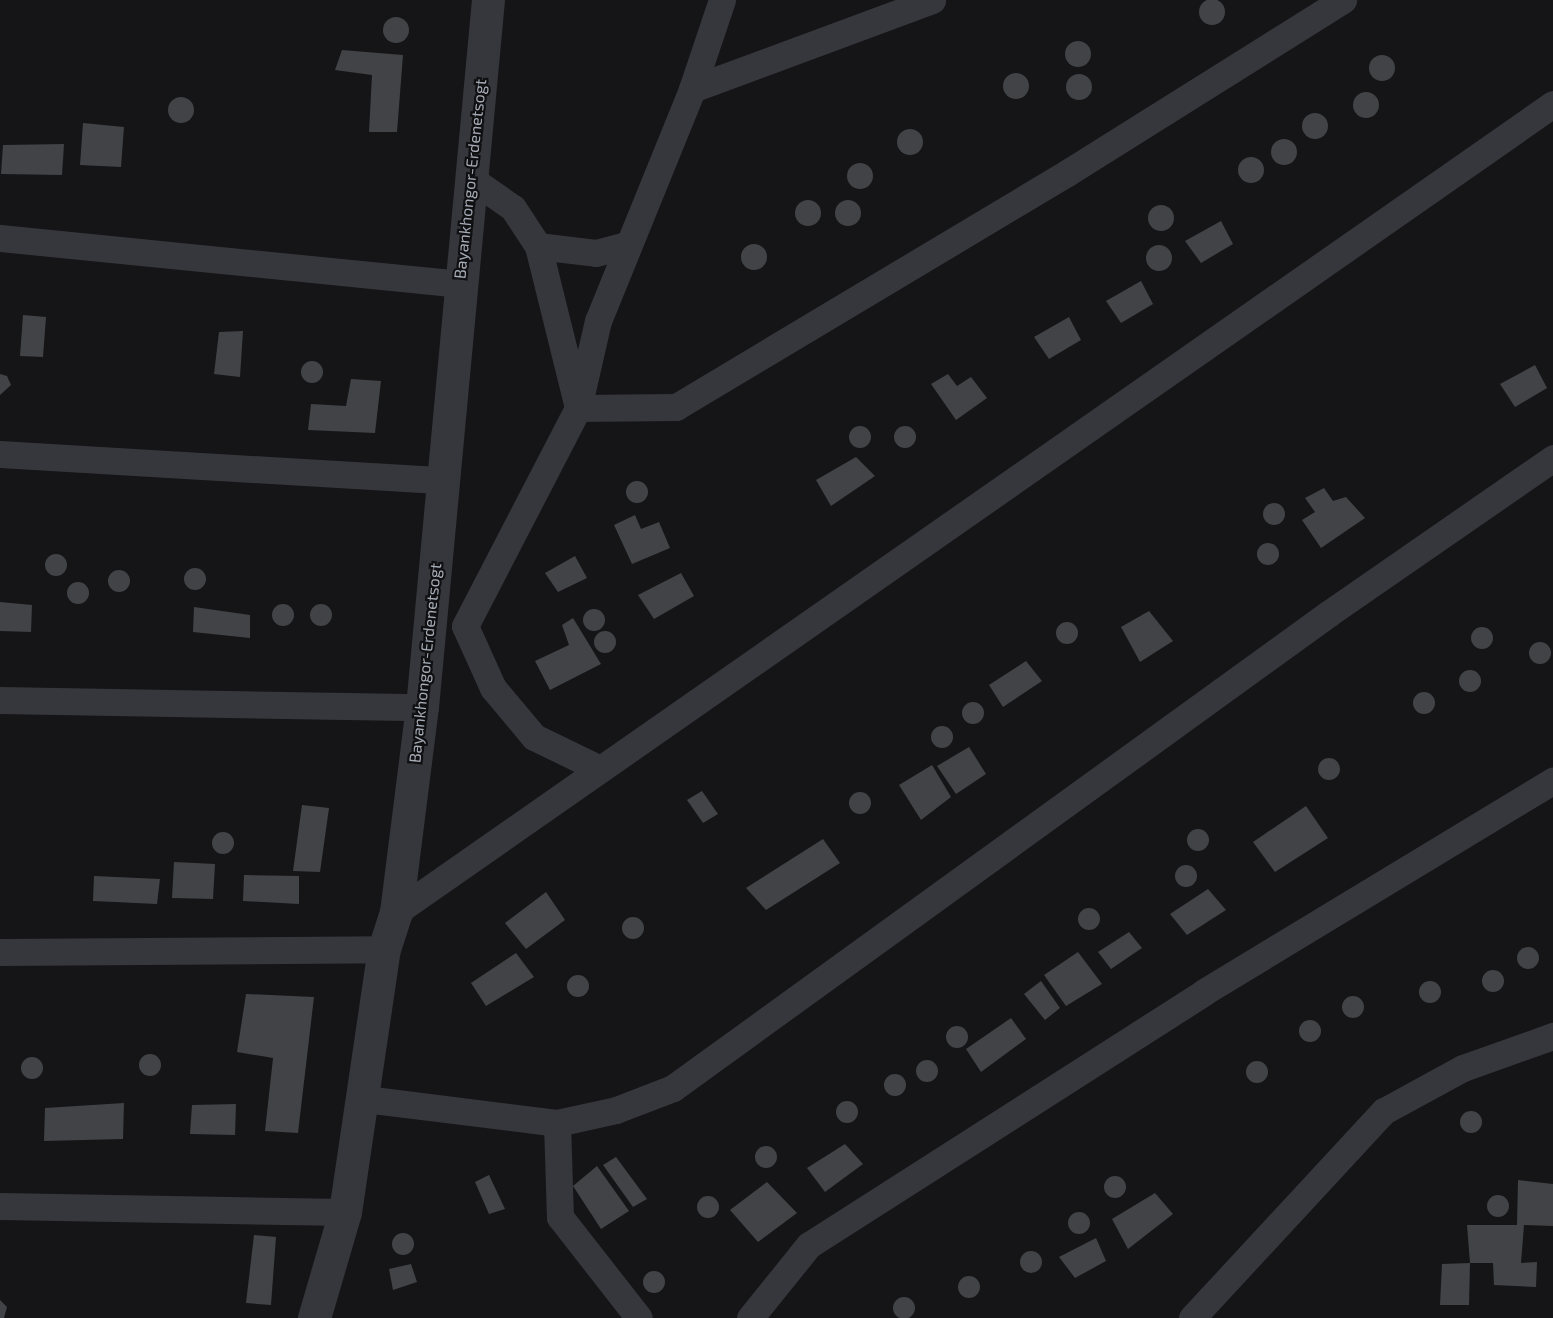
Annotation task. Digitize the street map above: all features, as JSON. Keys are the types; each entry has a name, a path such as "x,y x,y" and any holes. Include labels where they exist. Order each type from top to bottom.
{"street":[{"name":"Bayankhongor-Erdenetsogt","path":"314,1318 345,1212 365,1099 384,949 396,912 422,707 459,284 488,0"},
{"path":"600,769 534,737 493,688 465,626 578,408 598,321 626,245 692,89 722,0"},
{"path":"692,89 932,0"},
{"path":"578,408 676,407 1067,173 1343,0"},
{"path":"396,912 1553,104"},
{"path":"470,178 513,208 538,246 578,408"},
{"path":"0,238 459,284"},
{"path":"538,246 596,253 626,245"},
{"path":"0,454 442,480"},
{"path":"365,1099 557,1123 616,1110 674,1088 1319,621 1553,458"},
{"path":"0,700 422,707"},
{"path":"750,1318 809,1245 1204,992 1553,781"},
{"path":"0,952 384,949"},
{"path":"1192,1318 1384,1111 1463,1068 1553,1036"},
{"path":"557,1123 560,1217 639,1318"},
{"path":"0,1206 345,1212"}],"building":[{"path":"1212,-1 1221,3 1225,12 1221,21 1212,25 1203,21 1199,12 1203,3"},
{"path":"396,17 405,21 409,30 405,39 396,43 387,39 383,30 387,21"},
{"path":"1078,41 1087,45 1091,54 1087,63 1078,67 1069,63 1065,54 1069,45"},
{"path":"342,50 403,55 397,132 369,132 372,75 335,70"},
{"path":"1382,55 1391,59 1395,68 1391,77 1382,81 1373,77 1369,68 1373,59"},
{"path":"1016,73 1025,77 1029,86 1025,95 1016,99 1007,95 1003,86 1007,77"},
{"path":"1079,74 1088,78 1092,87 1088,96 1079,100 1070,96 1066,87 1070,78"},
{"path":"1366,92 1375,96 1379,105 1375,114 1366,118 1357,114 1353,105 1357,96"},
{"path":"181,97 190,101 194,110 190,119 181,123 172,119 168,110 172,101"},
{"path":"1315,113 1324,117 1328,126 1324,135 1315,139 1306,135 1302,126 1306,117"},
{"path":"83,123 124,127 121,167 80,165"},
{"path":"910,129 919,133 923,142 919,151 910,155 901,151 897,142 901,133"},
{"path":"1284,139 1293,143 1297,152 1293,161 1284,165 1275,161 1271,152 1275,143"},
{"path":"64,144 62,175 1,174 3,145"},
{"path":"1251,157 1260,161 1264,170 1260,179 1251,183 1242,179 1238,170 1242,161"},
{"path":"860,163 869,167 873,176 869,185 860,189 851,185 847,176 851,167"},
{"path":"808,200 817,204 821,213 817,222 808,226 799,222 795,213 799,204"},
{"path":"848,200 857,204 861,213 857,222 848,226 839,222 835,213 839,204"},
{"path":"1161,205 1170,209 1174,218 1170,227 1161,231 1152,227 1148,218 1152,209"},
{"path":"1221,221 1233,244 1201,263 1185,241"},
{"path":"754,244 763,248 767,257 763,266 754,270 745,266 741,257 745,248"},
{"path":"1159,245 1168,249 1172,258 1168,267 1159,271 1150,267 1146,258 1150,249"},
{"path":"1141,281 1153,304 1121,323 1106,301"},
{"path":"23,315 46,317 43,357 20,356"},
{"path":"1069,317 1081,340 1049,359 1034,337"},
{"path":"243,331 240,377 214,374 219,332"},
{"path":"312,361 320,364 323,372 320,380 312,383 304,380 301,372 304,364"},
{"path":"1535,365 1547,388 1515,407 1500,384"},
{"path":"0,374 7,376 11,385 0,395"},
{"path":"948,374 957,386 971,377 987,398 956,420 931,384"},
{"path":"351,379 381,381 375,433 308,430 311,404 346,406"},
{"path":"860,426 868,429 871,437 868,445 860,448 852,445 849,437 852,429"},
{"path":"905,426 913,429 916,437 913,445 905,448 897,445 894,437 897,429"},
{"path":"856,457 875,476 831,506 816,480"},
{"path":"637,481 645,484 648,492 645,500 637,503 629,500 626,492 629,484"},
{"path":"1324,488 1333,501 1346,497 1365,518 1321,548 1302,520 1315,512 1305,498"},
{"path":"1274,503 1282,506 1285,514 1282,522 1274,525 1266,522 1263,514 1266,506"},
{"path":"635,515 641,529 659,522 670,548 632,564 614,525"},
{"path":"1268,543 1276,546 1279,554 1276,562 1268,565 1260,562 1257,554 1260,546"},
{"path":"56,554 64,557 67,565 64,573 56,576 48,573 45,565 48,557"},
{"path":"575,556 587,578 558,592 545,573"},
{"path":"195,568 203,571 206,579 203,587 195,590 187,587 184,579 187,571"},
{"path":"119,570 127,573 130,581 127,589 119,592 111,589 108,581 111,573"},
{"path":"681,573 694,596 654,619 638,595"},
{"path":"78,582 86,585 89,593 86,601 78,604 70,601 67,593 70,585"},
{"path":"0,602 32,605 31,632 0,631"},
{"path":"279,604 287,604 294,611 294,619 287,626 279,626 272,619 272,611"},
{"path":"321,604 329,607 332,615 329,623 321,626 313,623 310,615 313,607"},
{"path":"194,607 250,615 250,638 193,632"},
{"path":"594,609 602,612 605,620 602,628 594,631 586,628 583,620 586,612"},
{"path":"1149,611 1173,641 1140,662 1121,627"},
{"path":"573,618 601,664 550,690 535,661 569,645 562,625"},
{"path":"1067,622 1075,625 1078,633 1075,641 1067,644 1059,641 1056,633 1059,625"},
{"path":"1482,627 1490,630 1493,638 1490,646 1482,649 1474,646 1471,638 1474,630"},
{"path":"605,631 613,634 616,642 613,650 605,653 597,650 594,642 597,634"},
{"path":"1540,642 1548,645 1551,653 1548,661 1540,664 1532,661 1529,653 1532,645"},
{"path":"1026,661 1042,681 1003,707 989,685"},
{"path":"1470,670 1478,673 1481,681 1478,689 1470,692 1462,689 1459,681 1462,673"},
{"path":"1424,692 1432,695 1435,703 1432,711 1424,714 1416,711 1413,703 1416,695"},
{"path":"973,702 981,705 984,713 981,721 973,724 965,721 962,713 965,705"},
{"path":"942,726 950,729 953,737 950,745 942,748 934,745 931,737 934,729"},
{"path":"969,747 986,774 956,794 937,766"},
{"path":"1329,758 1337,761 1340,769 1337,777 1329,780 1321,777 1318,769 1321,761"},
{"path":"932,765 951,797 921,820 899,785"},
{"path":"702,791 718,814 703,823 687,800"},
{"path":"860,792 868,795 871,803 868,811 860,814 852,811 849,803 852,795"},
{"path":"302,805 329,808 320,872 293,871"},
{"path":"1306,806 1328,838 1275,872 1253,842"},
{"path":"1198,829 1206,832 1209,840 1206,848 1198,851 1190,848 1187,840 1190,832"},
{"path":"223,832 231,835 234,843 231,851 223,854 215,851 212,843 215,835"},
{"path":"823,839 840,863 766,910 746,888"},
{"path":"174,862 215,864 213,899 172,898"},
{"path":"1182,865 1190,865 1197,872 1197,880 1190,887 1182,887 1175,880 1175,872"},
{"path":"244,875 299,876 299,904 243,901"},
{"path":"94,876 160,879 157,904 93,901"},
{"path":"1208,889 1226,910 1187,935 1170,914"},
{"path":"546,892 565,920 526,949 505,923"},
{"path":"1089,908 1097,911 1100,919 1097,927 1089,930 1081,927 1078,919 1081,911"},
{"path":"633,917 641,920 644,928 641,936 633,939 625,936 622,928 625,920"},
{"path":"1129,932 1142,948 1111,969 1098,952"},
{"path":"1528,947 1536,950 1539,958 1536,966 1528,969 1520,966 1517,958 1520,950"},
{"path":"1078,952 1102,984 1066,1006 1044,975"},
{"path":"516,953 534,977 486,1006 471,983"},
{"path":"1493,970 1501,973 1504,981 1501,989 1493,992 1485,989 1482,981 1485,973"},
{"path":"578,975 586,978 589,986 586,994 578,997 570,994 567,986 570,978"},
{"path":"1041,981 1060,1008 1045,1020 1024,994"},
{"path":"1430,981 1438,984 1441,992 1438,1000 1430,1003 1422,1000 1419,992 1422,984"},
{"path":"246,994 314,997 298,1133 265,1131 273,1058 237,1052"},
{"path":"1353,996 1361,999 1364,1007 1361,1015 1353,1018 1345,1015 1342,1007 1345,999"},
{"path":"1011,1018 1026,1039 981,1072 966,1049"},
{"path":"1310,1020 1318,1023 1321,1031 1318,1039 1310,1042 1302,1039 1299,1031 1302,1023"},
{"path":"957,1026 965,1029 968,1037 965,1045 957,1048 949,1045 946,1037 949,1029"},
{"path":"150,1054 158,1057 161,1065 158,1073 150,1076 142,1073 139,1065 142,1057"},
{"path":"32,1057 40,1060 43,1068 40,1076 32,1079 24,1076 21,1068 24,1060"},
{"path":"927,1060 935,1063 938,1071 935,1079 927,1082 919,1079 916,1071 919,1063"},
{"path":"1257,1061 1265,1064 1268,1072 1265,1080 1257,1083 1249,1080 1246,1072 1249,1064"},
{"path":"895,1074 903,1077 906,1085 903,1093 895,1096 887,1093 884,1085 887,1077"},
{"path":"847,1101 855,1104 858,1112 855,1120 847,1123 839,1120 836,1112 839,1104"},
{"path":"124,1103 123,1139 44,1141 45,1108"},
{"path":"236,1104 235,1135 190,1134 192,1105"},
{"path":"1471,1111 1479,1114 1482,1122 1479,1130 1471,1133 1463,1130 1460,1122 1463,1114"},
{"path":"845,1144 863,1164 825,1192 807,1168"},
{"path":"766,1146 774,1149 777,1157 774,1165 766,1168 758,1165 755,1157 758,1149"},
{"path":"616,1157 647,1199 633,1207 603,1165"},
{"path":"597,1166 629,1211 601,1229 573,1186"},
{"path":"489,1175 505,1209 489,1214 475,1182"},
{"path":"1115,1176 1123,1179 1126,1187 1123,1195 1115,1198 1107,1195 1104,1187 1107,1179"},
{"path":"1518,1180 1553,1184 1553,1226 1524,1225 1521,1263 1537,1262 1536,1287 1494,1285 1493,1263 1470,1263 1467,1225 1517,1225"},
{"path":"767,1182 797,1213 758,1242 730,1210"},
{"path":"1155,1193 1173,1214 1128,1249 1112,1219"},
{"path":"1498,1195 1506,1198 1509,1206 1506,1214 1498,1217 1490,1214 1487,1206 1490,1198"},
{"path":"708,1196 716,1199 719,1207 716,1215 708,1218 700,1215 697,1207 700,1199"},
{"path":"1079,1212 1087,1215 1090,1223 1087,1231 1079,1234 1071,1231 1068,1223 1071,1215"},
{"path":"403,1233 411,1236 414,1244 411,1252 403,1255 395,1252 392,1244 395,1236"},
{"path":"254,1235 276,1237 271,1305 246,1303"},
{"path":"1096,1238 1106,1261 1075,1278 1059,1257"},
{"path":"1031,1251 1039,1254 1042,1262 1039,1270 1031,1273 1023,1270 1020,1262 1023,1254"},
{"path":"1470,1263 1469,1305 1440,1305 1442,1264"},
{"path":"411,1264 417,1282 393,1290 389,1269"},
{"path":"654,1271 662,1274 665,1282 662,1290 654,1293 646,1290 643,1282 646,1274"},
{"path":"969,1276 977,1279 980,1287 977,1295 969,1298 961,1295 958,1287 961,1279"},
{"path":"904,1297 912,1300 915,1308 912,1316 904,1319 896,1316 893,1308 896,1300"},
{"path":"0,1300 7,1307 4,1318 0,1318"}]}
